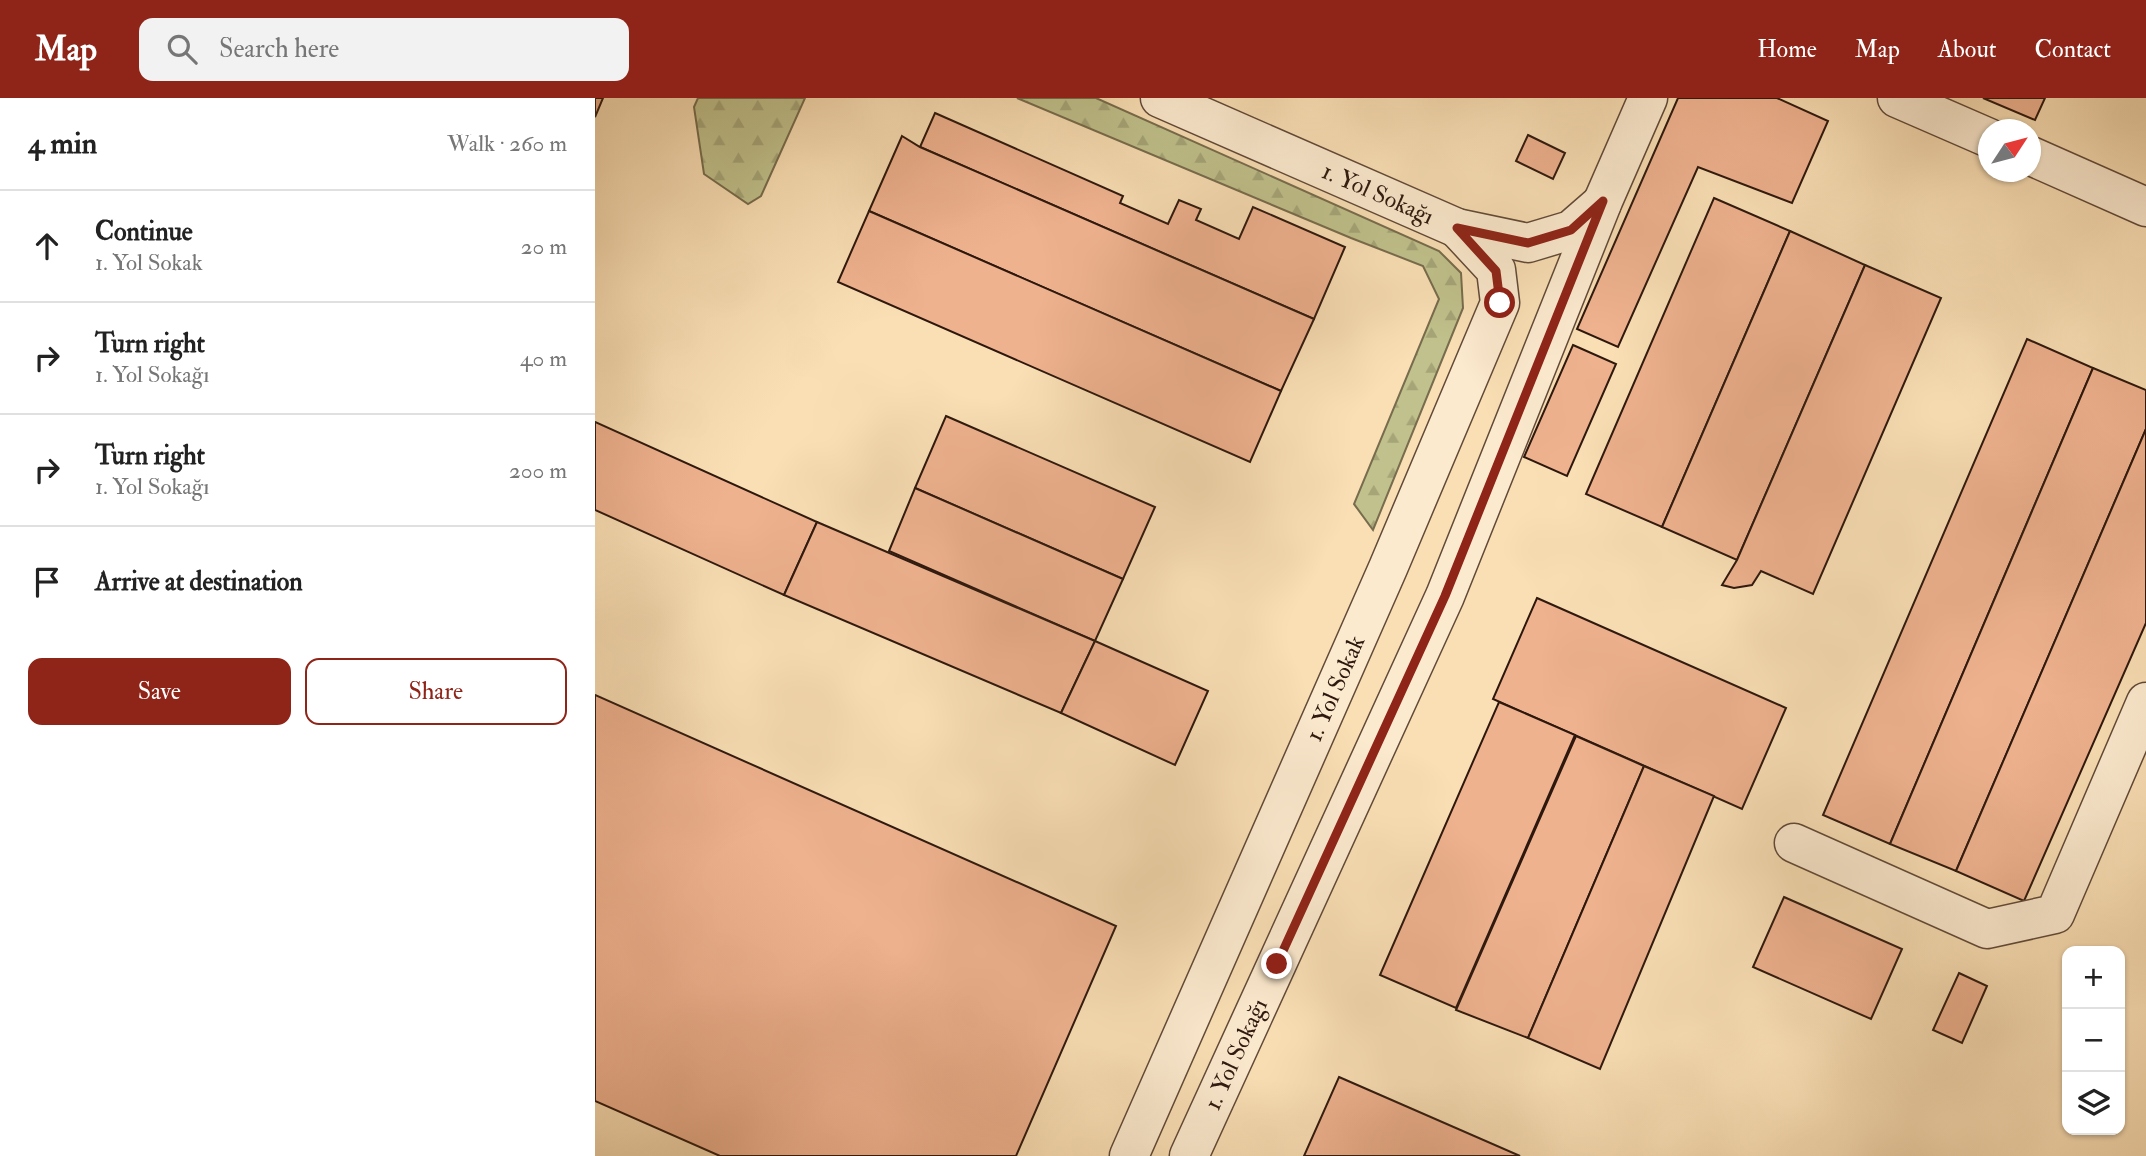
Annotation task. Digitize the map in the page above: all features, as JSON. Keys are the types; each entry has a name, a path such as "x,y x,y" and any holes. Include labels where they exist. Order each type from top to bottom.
{"street":[{"name":"1. Yol Sokağı","path":"1160,98 1457,228 1528,243 1571,230 1603,201"},
{"path":"1603,201 1648,98"},
{"path":"1897,98 1978,133"},
{"path":"2041,160 2146,207"},
{"name":"1. Yol Sokağı","path":"1189,1156 1445,596 1603,201"},
{"name":"1. Yol Sokak","path":"1129,1156 1388,568 1500,303 1496,271 1457,228"},
{"path":"1794,843 1987,929 2055,914 2146,702"}],"green space":[{"path":"698,98 805,98 761,196 748,204 704,174 694,107"},
{"path":"1017,98 1096,98 1439,251 1461,273 1463,308 1373,530 1354,504 1439,299 1423,266"}],"building":[{"path":"595,98 603,98 595,117"},
{"path":"1678,98 1777,98 1828,121 1792,203 1698,167 1618,347 1577,329"},
{"path":"1983,98 2045,98 2035,119"},
{"path":"935,113 1123,196 1120,203 1168,224 1179,200 1201,209 1196,220 1239,239 1253,207 1345,247 1314,319 920,147"},
{"path":"1528,135 1565,153 1553,179 1516,161"},
{"path":"902,136 920,147 1314,319 1281,391 869,211"},
{"path":"1714,198 1790,231 1662,527 1586,494"},
{"path":"869,211 1281,391 1250,462 838,282"},
{"path":"1790,231 1865,265 1737,560 1662,527"},
{"path":"1865,265 1941,298 1813,594 1761,571 1752,585 1734,588 1722,585 1737,560"},
{"path":"2027,339 2093,368 1890,844 1823,815"},
{"path":"1573,345 1616,364 1567,476 1524,457"},
{"path":"2093,368 2146,390 2146,429 1956,871 1890,844"},
{"path":"946,416 1155,507 1123,579 915,488"},
{"path":"595,422 817,522 784,595 595,510"},
{"path":"2146,429 2146,623 2024,901 1956,871"},
{"path":"915,488 1123,579 1095,641 889,551"},
{"path":"817,522 1095,641 1061,713 784,595"},
{"path":"1537,598 1786,708 1742,809 1493,699"},
{"path":"1095,641 1208,691 1175,765 1061,713"},
{"path":"595,695 1116,926 1016,1156 720,1156 595,1101"},
{"path":"1499,702 1575,735 1456,1008 1380,975"},
{"path":"1576,736 1644,766 1528,1038 1456,1010"},
{"path":"1644,766 1714,796 1600,1069 1528,1038"},
{"path":"1784,897 1902,949 1871,1019 1753,967"},
{"path":"1959,973 1987,986 1962,1043 1933,1030"},
{"path":"1339,1077 1520,1156 1304,1156"}],"route":[{"path":"1277,964 1445,596 1603,201 1571,230 1528,243 1457,228 1496,271 1500,303"}]}
